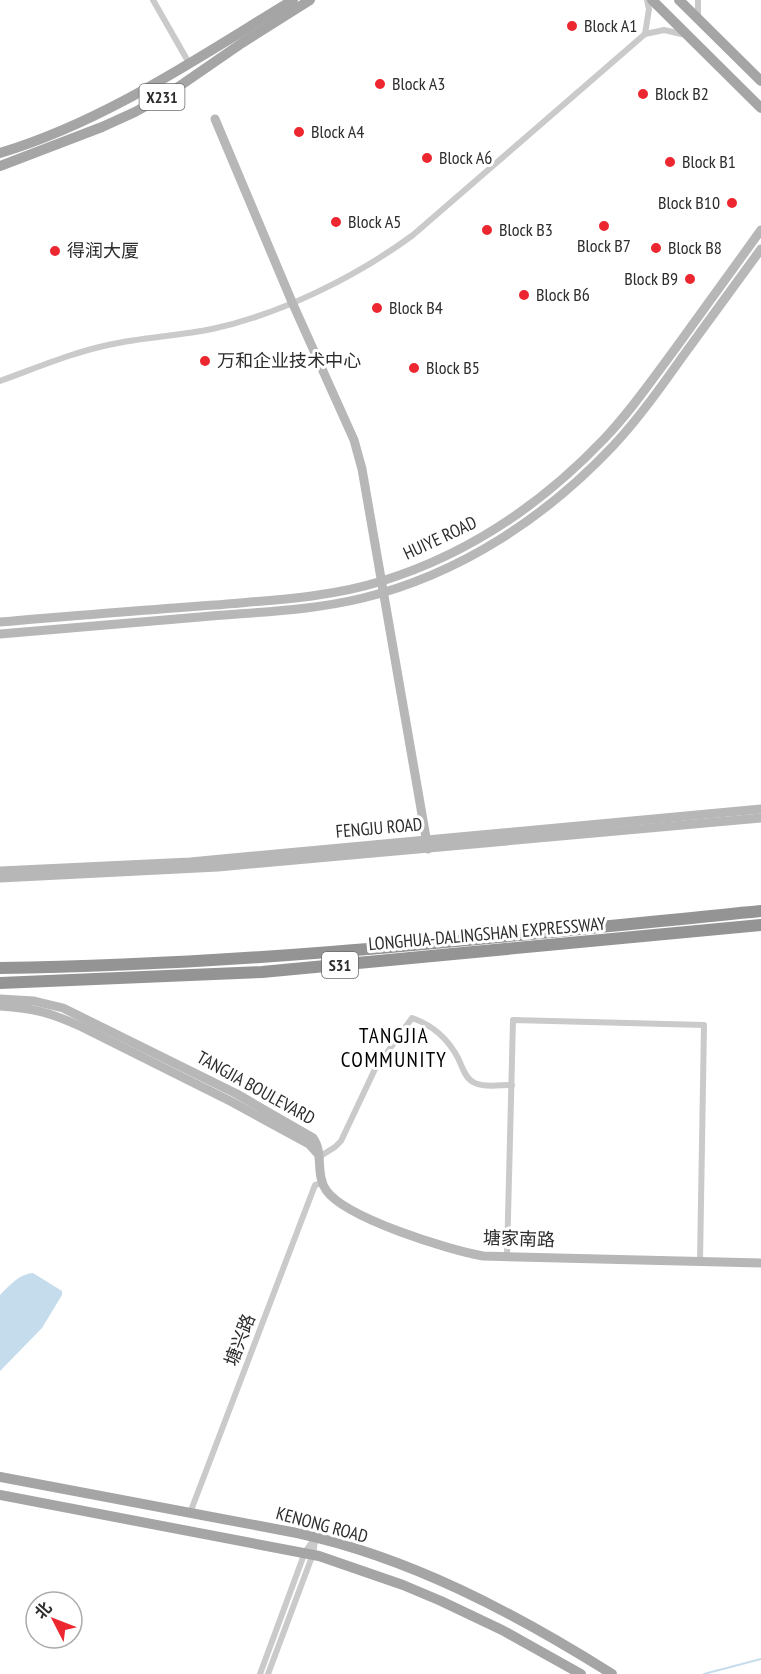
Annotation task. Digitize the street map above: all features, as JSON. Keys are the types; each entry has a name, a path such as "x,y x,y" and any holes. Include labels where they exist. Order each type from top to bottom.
{"highway":[{"name":"LONGHUA-DALINGSHAN EXPRESSWAY","path":"0,968 49,968 261,958 761,911"},
{"name":"LONGHUA-DALINGSHAN EXPRESSWAY","path":"0,983 262,972 761,927"}],"main road":[{"name":"X231","path":"0,153 57,133 138,93 292,0"},
{"name":"X231","path":"0,166 135,112 171,92 310,0"},
{"path":"650,0 761,108"},
{"path":"679,0 761,81"},
{"name":"KENONG ROAD","path":"0,1477 316,1537 383,1559 463,1592 542,1631 609,1672"},
{"name":"KENONG ROAD","path":"0,1495 309,1553 403,1585 441,1601 502,1630 580,1674"}],"street":[{"path":"153,0 189,63"},
{"path":"645,34 650,0"},
{"path":"698,0 698,18"},
{"path":"0,381 86,350 111,344 213,329 243,321 356,273 413,235 645,34 664,30 686,35"},
{"path":"215,119 292,302 354,440 362,469 428,845"},
{"name":"HUIYE ROAD","path":"0,622 306,597 382,581 438,560 485,536 535,502 580,463 630,409 761,230"},
{"name":"HUIYE ROAD","path":"0,634 307,608 384,592 442,570 490,546 525,524 566,491 614,445 639,416 761,249"},
{"name":"FENGJU ROAD","path":"0,878 193,869 761,809"},
{"name":"FENGJU ROAD","path":"0,871 190,862 761,818"},
{"name":"TANGJIA BOULEVARD","path":"0,999 49,1003 86,1019 237,1094 310,1134 317,1143 319,1157"},
{"name":"TANGJIA BOULEVARD","path":"0,1006 35,1009 82,1027 232,1102 309,1144 319,1157"},
{"path":"322,1183 319,1157 341,1141 375,1069 412,1018 436,1030 457,1055 469,1079 475,1084 512,1085"},
{"path":"507,1256 513,1020 704,1025 700,1262"},
{"name":"塘家南路","path":"322,1183 327,1191 345,1207 385,1226 462,1252 483,1256 761,1263"},
{"name":"塘兴路","path":"190,1513 315,1185 322,1183"},
{"path":"260,1674 316,1537"},
{"path":"268,1674 309,1553"}],"water":[{"path":"33,1273 62,1291 62,1295 42,1328 0,1371 0,1295 19,1278"}],"waterway":[{"path":"704,1674 761,1659"}],"place":[{"name":"Block A1","path":"572,26"},
{"name":"Block A3","path":"380,84"},
{"name":"Block B2","path":"643,94"},
{"name":"Block A4","path":"299,132"},
{"name":"Block A6","path":"427,158"},
{"name":"Block B1","path":"670,162"},
{"name":"Block B10","path":"732,203"},
{"name":"Block A5","path":"336,222"},
{"name":"Block B7","path":"604,226"},
{"name":"Block B3","path":"487,230"},
{"name":"Block B8","path":"656,248"},
{"name":"得润大厦","path":"55,251"},
{"name":"Block B9","path":"690,279"},
{"name":"Block B6","path":"524,295"},
{"name":"Block B4","path":"377,308"},
{"name":"万和企业技术中心","path":"205,361"},
{"name":"Block B5","path":"414,368"}],"district":[{"name":"TANGJIA COMMUNITY","path":"394,1048"}]}
